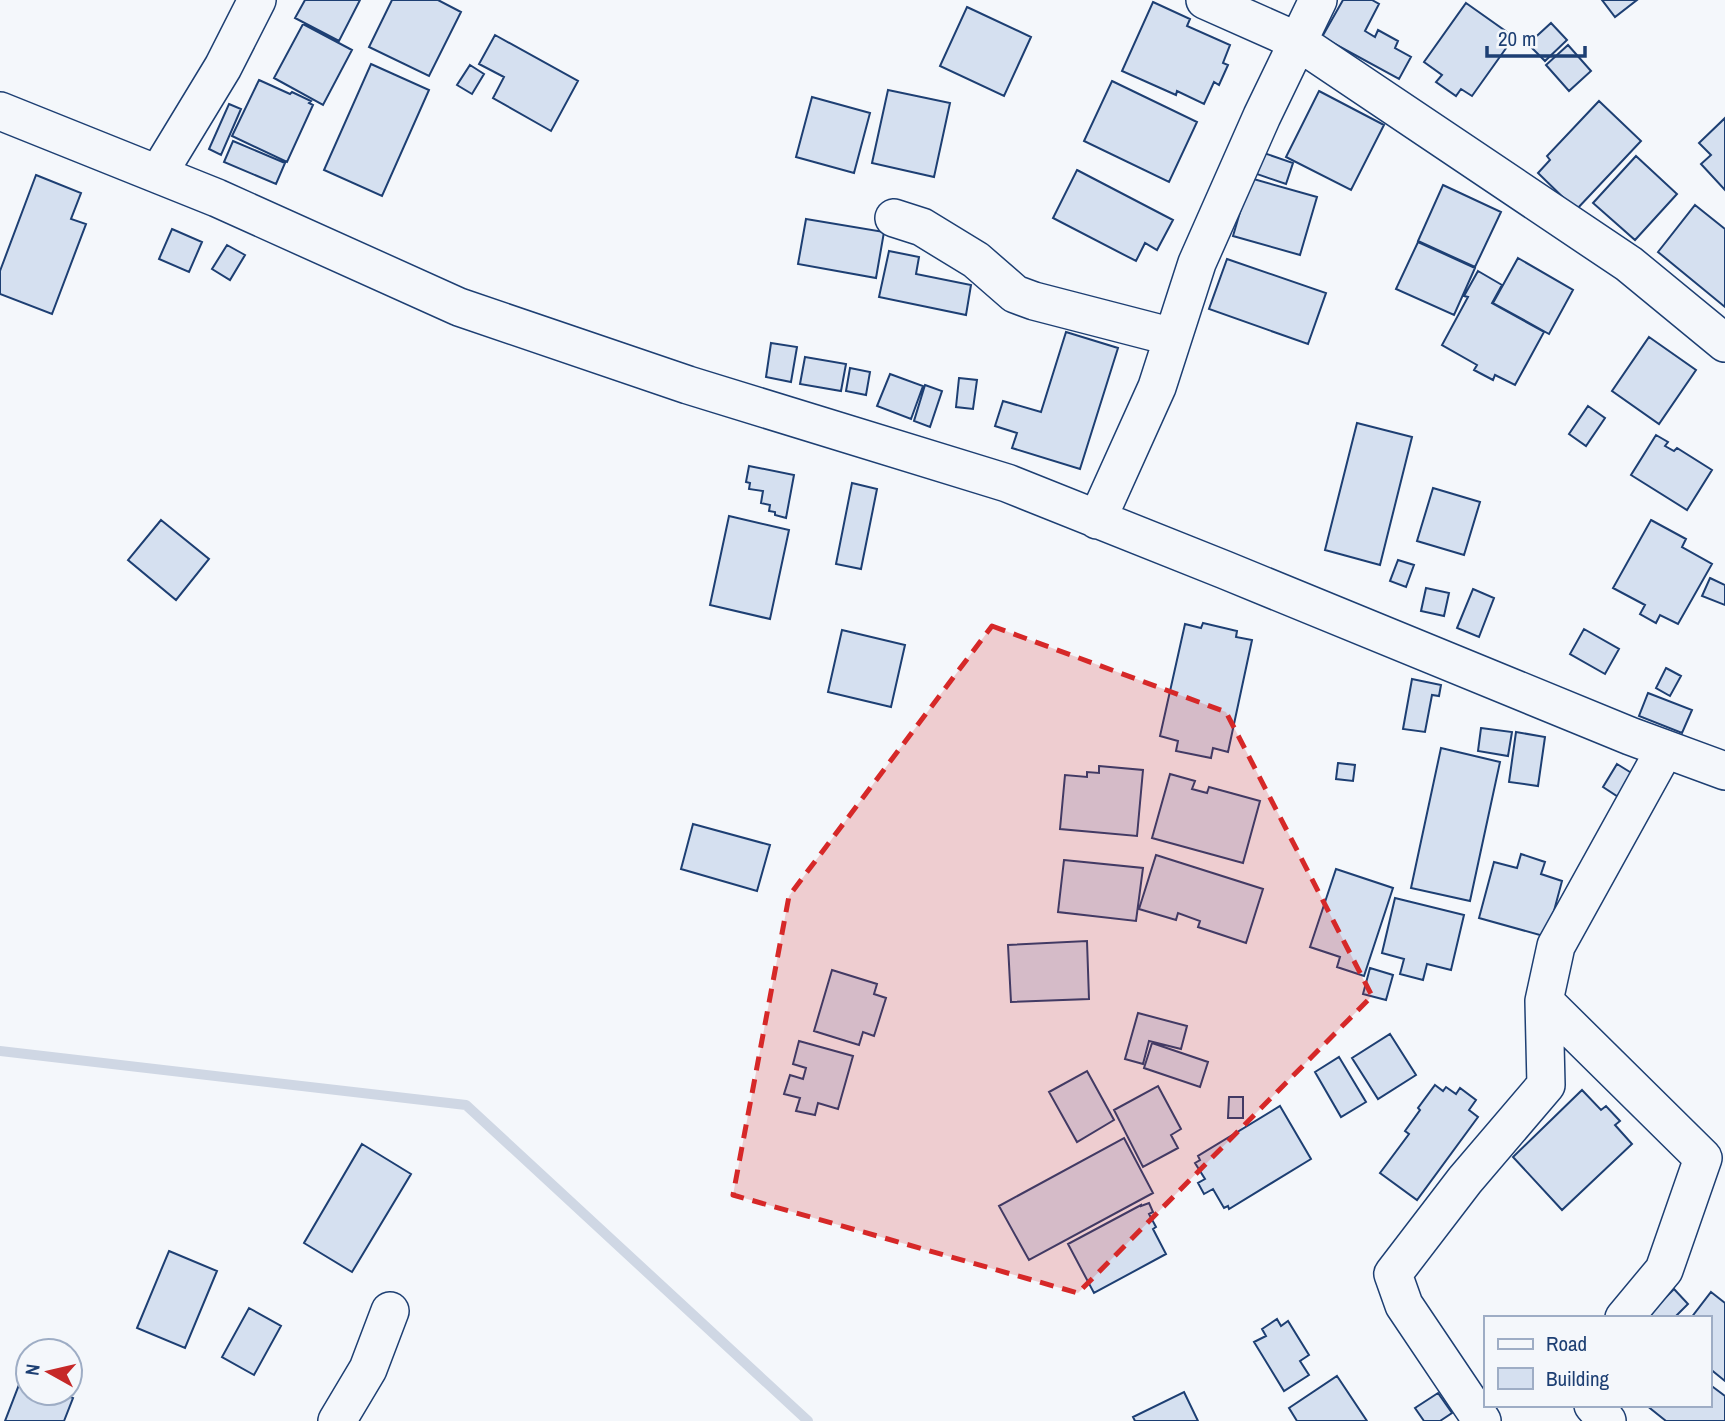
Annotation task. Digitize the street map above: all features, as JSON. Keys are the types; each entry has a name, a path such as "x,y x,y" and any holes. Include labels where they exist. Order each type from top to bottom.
{"street":[{"path":"158,174 223,67 257,0"},
{"path":"1205,0 1297,41 1629,264 1725,343"},
{"path":"1097,520 1157,387 1197,263 1262,116 1318,0"},
{"path":"0,111 217,198 459,307 688,385 1007,483 1725,771"},
{"path":"894,218 922,227 976,260 1016,294 1173,337"},
{"path":"1482,1421 1404,1305 1394,1274 1465,1180 1546,1085 1544,1001 1556,946 1665,749"},
{"path":"1544,1001 1703,1158 1664,1270 1627,1316"},
{"path":"337,1421 368,1368 390,1311"},
{"path":"1595,1407 1607,1421"}],"highlighted area":[{"path":"992,626 1226,712 1372,996 1078,1293 733,1195 789,896"}],"building":[{"path":"305,0 360,0 339,41 295,18"},
{"path":"392,0 438,0 461,12 429,76 369,47"},
{"path":"1343,0 1372,0 1379,4 1365,31 1375,37 1378,30 1398,41 1395,48 1411,57 1399,79 1322,37"},
{"path":"1602,0 1637,0 1615,17"},
{"path":"1153,2 1190,19 1187,26 1230,45 1223,63 1228,65 1219,85 1214,82 1204,104 1177,91 1176,95 1122,71"},
{"path":"1466,3 1514,37 1472,96 1461,89 1456,96 1436,82 1442,75 1424,62"},
{"path":"967,7 1031,37 1004,96 940,66"},
{"path":"1551,23 1567,40 1545,61 1528,44"},
{"path":"303,24 352,50 323,105 274,78"},
{"path":"495,35 578,81 551,131 493,98 504,77 479,64"},
{"path":"1568,45 1591,71 1569,91 1546,65"},
{"path":"371,64 429,90 382,196 324,170"},
{"path":"470,65 484,74 472,94 457,85"},
{"path":"259,80 290,94 292,92 311,101 309,103 313,105 287,162 232,136"},
{"path":"1112,81 1197,122 1169,182 1084,141"},
{"path":"888,90 950,103 934,177 872,163"},
{"path":"1319,91 1384,125 1351,190 1286,157"},
{"path":"812,97 870,113 854,173 796,157"},
{"path":"1599,101 1641,141 1576,210 1538,173 1550,160 1547,156"},
{"path":"229,104 241,109 221,155 209,149"},
{"path":"1725,118 1725,190 1701,164 1711,155 1699,143"},
{"path":"233,141 285,163 276,184 224,162"},
{"path":"1258,151 1293,163 1286,184 1251,172"},
{"path":"1636,156 1677,194 1635,240 1593,203"},
{"path":"1077,170 1173,220 1157,250 1145,243 1136,261 1053,218"},
{"path":"36,175 81,193 71,219 86,224 52,314 0,294 0,271"},
{"path":"1250,178 1317,197 1300,255 1233,236"},
{"path":"1443,185 1501,212 1475,267 1418,241"},
{"path":"1695,205 1725,229 1725,307 1658,252"},
{"path":"806,219 884,232 876,278 798,264"},
{"path":"172,229 202,242 189,272 159,259"},
{"path":"1418,242 1475,268 1454,315 1396,289"},
{"path":"227,245 245,255 230,280 212,269"},
{"path":"889,251 919,257 916,274 971,285 966,315 879,297"},
{"path":"1518,258 1573,290 1549,334 1493,303"},
{"path":"1227,259 1326,293 1308,344 1209,309"},
{"path":"1478,271 1502,285 1492,303 1544,332 1515,385 1495,375 1493,380 1474,370 1477,365 1442,345 1468,297 1464,296"},
{"path":"1066,332 1118,348 1080,469 1012,448 1017,433 995,426 1003,401 1041,412"},
{"path":"1649,337 1696,370 1659,424 1612,391"},
{"path":"771,343 797,347 791,382 766,377"},
{"path":"805,357 846,364 841,391 800,384"},
{"path":"850,368 870,372 866,395 846,391"},
{"path":"890,374 923,386 911,419 877,406"},
{"path":"959,378 977,380 973,409 956,407"},
{"path":"925,385 942,391 930,427 914,421"},
{"path":"1588,406 1605,418 1586,446 1569,434"},
{"path":"1357,423 1412,437 1380,565 1325,550"},
{"path":"1656,435 1668,442 1665,446 1674,451 1677,448 1712,470 1687,510 1631,475"},
{"path":"749,466 794,475 786,518 775,515 775,512 769,511 770,505 761,503 763,491 749,489 750,483 746,482"},
{"path":"852,483 877,489 861,569 836,564"},
{"path":"1433,488 1480,502 1464,555 1417,541"},
{"path":"729,516 789,530 770,619 710,605"},
{"path":"161,520 209,559 176,600 128,560"},
{"path":"1651,520 1686,539 1682,547 1712,564 1678,624 1660,615 1656,623 1640,614 1645,605 1613,588"},
{"path":"1398,560 1414,565 1406,587 1390,581"},
{"path":"1710,578 1725,585 1725,605 1702,596"},
{"path":"1426,588 1449,593 1444,616 1421,611"},
{"path":"1473,589 1494,598 1479,637 1457,628"},
{"path":"1203,623 1237,631 1236,637 1252,640 1228,752 1213,748 1211,758 1176,751 1178,741 1160,736 1185,624 1201,628"},
{"path":"1584,629 1619,649 1605,674 1570,654"},
{"path":"842,630 905,645 891,707 828,692"},
{"path":"1666,668 1681,676 1670,696 1656,688"},
{"path":"1412,679 1441,685 1439,696 1432,695 1425,732 1403,729"},
{"path":"1648,693 1692,710 1682,733 1639,716"},
{"path":"1481,728 1512,732 1508,756 1478,751"},
{"path":"1516,732 1545,737 1538,786 1509,782"},
{"path":"1441,748 1500,762 1470,901 1411,888"},
{"path":"1338,763 1355,765 1353,781 1336,779"},
{"path":"1617,764 1638,777 1623,800 1603,787"},
{"path":"1099,766 1143,770 1137,836 1060,829 1065,775 1087,777 1087,772 1099,773"},
{"path":"1170,774 1195,781 1192,789 1207,793 1209,787 1260,801 1243,863 1152,838"},
{"path":"693,824 770,845 757,891 681,869"},
{"path":"1521,854 1545,862 1541,874 1562,881 1547,937 1479,918 1494,862 1517,868"},
{"path":"1156,855 1263,889 1246,943 1198,927 1200,921 1178,913 1176,920 1139,909"},
{"path":"1064,860 1143,868 1136,921 1058,912"},
{"path":"1336,869 1393,888 1364,976 1337,967 1340,957 1310,947"},
{"path":"1395,898 1464,915 1451,970 1427,964 1423,980 1400,974 1404,959 1382,953"},
{"path":"1087,941 1089,999 1011,1002 1008,945"},
{"path":"1370,968 1393,975 1386,1000 1363,994"},
{"path":"832,970 877,984 874,994 886,998 874,1036 863,1032 859,1045 814,1031"},
{"path":"1138,1013 1187,1026 1181,1049 1149,1041 1143,1064 1125,1059"},
{"path":"1390,1034 1416,1075 1378,1099 1352,1058"},
{"path":"799,1041 853,1056 838,1109 818,1103 815,1115 796,1111 800,1098 784,1094 790,1075 803,1079 806,1068 793,1064"},
{"path":"1152,1043 1208,1062 1200,1087 1144,1068"},
{"path":"1339,1057 1366,1102 1341,1117 1315,1072"},
{"path":"1087,1071 1114,1120 1077,1142 1049,1092"},
{"path":"1435,1085 1443,1091 1446,1087 1456,1094 1460,1088 1476,1100 1469,1110 1478,1117 1417,1200 1380,1173 1409,1134 1405,1131"},
{"path":"1158,1086 1181,1129 1171,1135 1178,1148 1143,1167 1114,1110"},
{"path":"1582,1090 1601,1110 1606,1106 1620,1121 1615,1125 1632,1144 1562,1210 1513,1157"},
{"path":"1229,1097 1243,1097 1243,1118 1228,1118"},
{"path":"1280,1106 1311,1159 1229,1209 1228,1206 1224,1208 1213,1189 1204,1194 1198,1183 1205,1179 1195,1163 1200,1160 1198,1156"},
{"path":"1124,1138 1153,1193 1029,1260 999,1206"},
{"path":"362,1144 411,1174 352,1272 304,1243"},
{"path":"1149,1203 1153,1212 1149,1214 1156,1227 1153,1229 1166,1254 1094,1293 1068,1244"},
{"path":"169,1251 217,1271 185,1348 137,1328"},
{"path":"1674,1289 1688,1304 1676,1316 1649,1314"},
{"path":"1711,1292 1725,1303 1725,1381 1711,1370 1711,1316 1693,1316"},
{"path":"249,1308 281,1326 254,1375 222,1357"},
{"path":"1277,1319 1281,1326 1288,1321 1309,1355 1300,1361 1309,1375 1284,1391 1254,1342 1266,1336 1262,1329"},
{"path":"1337,1376 1367,1421 1297,1421 1289,1408"},
{"path":"1711,1386 1725,1396 1725,1421 1666,1421 1648,1407 1711,1407"},
{"path":"1184,1392 1198,1421 1135,1421 1133,1417"},
{"path":"1438,1393 1452,1413 1440,1421 1424,1421 1415,1408"},
{"path":"14,1398 14,1407 69,1407 64,1421 5,1421"}],"waterway":[{"path":"0,1051 466,1105 808,1421"}]}
